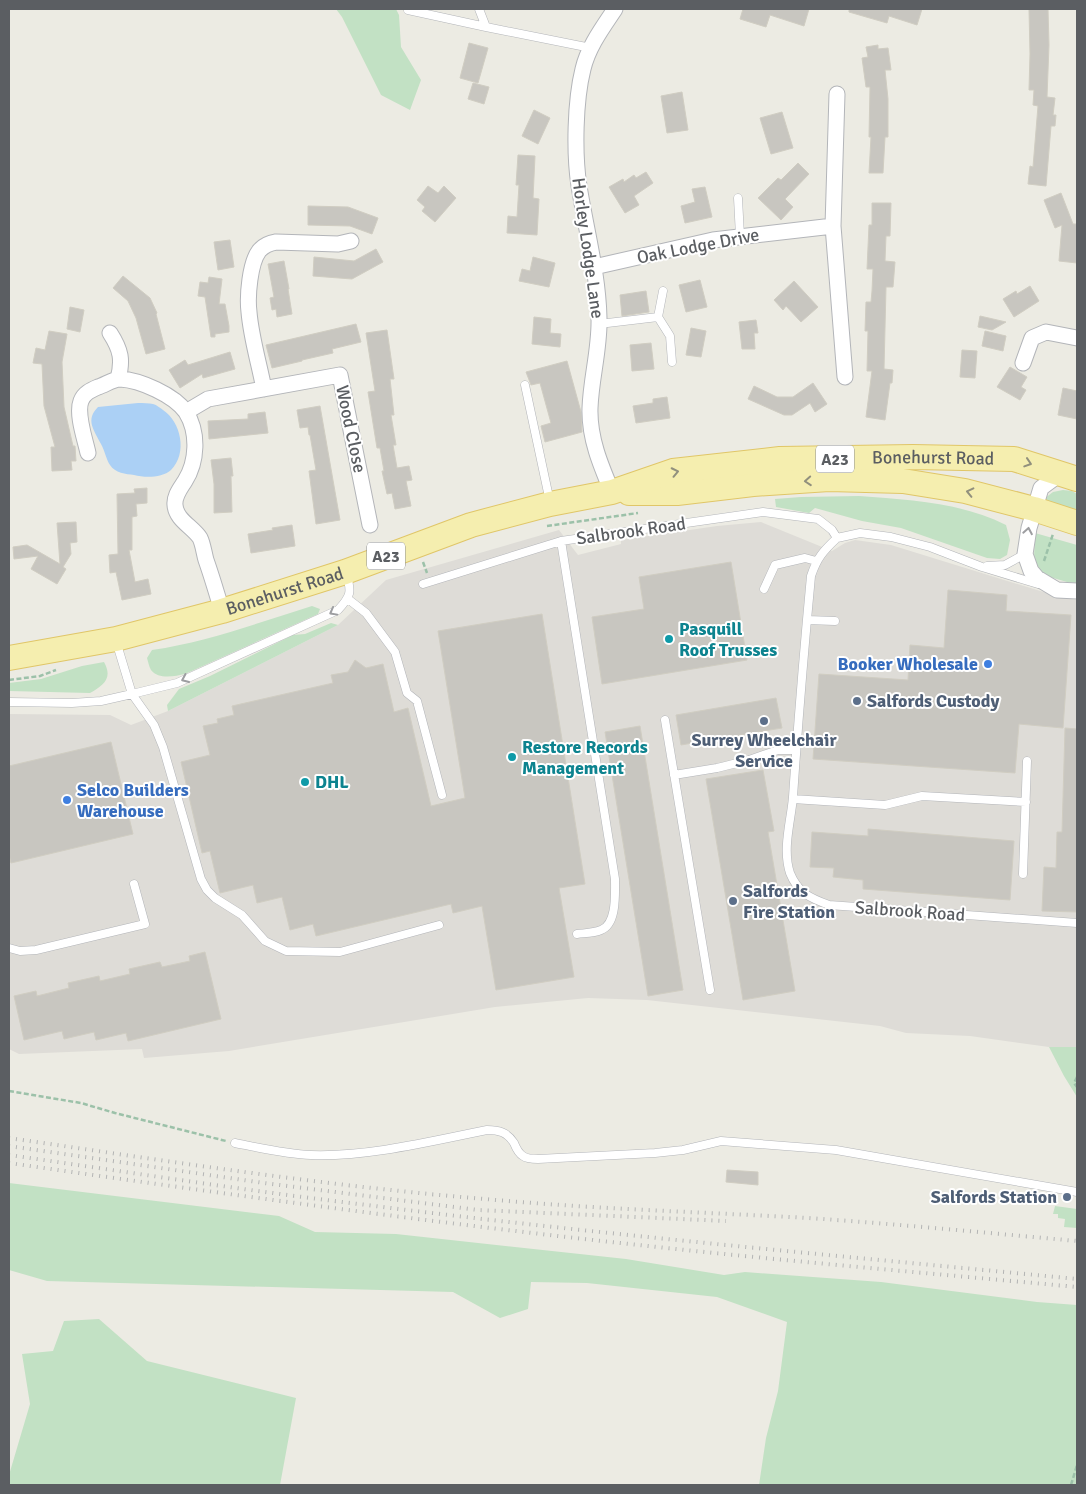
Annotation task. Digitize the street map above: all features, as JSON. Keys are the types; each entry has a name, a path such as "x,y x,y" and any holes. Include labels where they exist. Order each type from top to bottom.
{"main road":[{"name":"Bonehurst Road","path":"9,658 116,639 222,611 345,572 471,524 550,504 612,492 673,471 780,459 1014,459 1068,477"},
{"name":"Bonehurst Road","path":"612,492 677,494 753,484 829,479 903,481 965,491 1034,509 1077,523"}],"street":[{"name":"Horley Lodge Lane","path":"612,492 593,439 590,410 599,324 598,295 579,184 577,155 578,104 583,68 591,48 615,9"},
{"path":"837,94 833,226 845,378"},
{"name":"Oak Lodge Drive","path":"594,268 712,240 833,226"},
{"path":"186,412 208,400 264,388 248,311 252,271 260,250 267,244 276,242 338,244 351,241"},
{"path":"1023,363 1032,338 1046,332 1077,338"},
{"path":"110,334 120,354 121,366 118,379"},
{"name":"Wood Close","path":"264,388 340,375 370,525"},
{"path":"88,453 81,421 80,402 84,395 118,379 138,382 155,388 172,398 186,412 194,438 193,466 177,492 175,506 182,520 200,539 222,611"},
{"path":"1068,477 1042,488 1029,528 1025,554 1037,578 1057,590 1077,591"}],"lane":[{"path":"479,9 486,27"},
{"path":"408,10 591,48"},
{"path":"738,198 740,236"},
{"path":"663,291 658,317 670,336 672,362"},
{"path":"599,324 658,317"},
{"path":"525,386 550,504"},
{"name":"Salbrook Road","path":"423,584 561,541 763,512 818,519 832,530 837,538 823,551 816,561 811,576 787,853 790,872 798,889 813,899 829,905 1077,923"},
{"path":"837,538 860,533 891,537 930,547 982,567 1057,590"},
{"path":"561,541 615,879 614,906 610,921 602,930 577,934"},
{"path":"982,567 1005,565 1025,554"},
{"path":"764,589 775,565 805,558 816,561"},
{"path":"9,702 72,703 101,701 177,683 338,610 348,599 350,587 345,572"},
{"path":"348,599 366,613 395,652 407,694 417,701 442,795"},
{"path":"807,620 835,621"},
{"path":"116,639 132,694 154,725 163,747 201,879 207,890 215,898 242,915 265,941 286,951 340,952 439,926"},
{"path":"665,720 710,990"},
{"path":"674,775 717,768 778,750 796,750"},
{"path":"1023,874 1027,761"},
{"path":"793,799 885,805 922,796 1026,802"},
{"path":"9,948 20,951 36,950 145,924 134,884"},
{"path":"235,1143 263,1149 311,1155 337,1154 364,1152 496,1130 509,1136 522,1156 538,1159 655,1153 683,1150 721,1141 836,1150 1077,1192"}],"path":[{"path":"1032,571 1042,567 1053,534"},
{"path":"1077,1077 1074,1083 1077,1087"},
{"path":"9,1091 81,1103 235,1143"},
{"path":"1071,1485 1077,1466"}],"shaded area":[{"path":"761,522 832,551 845,543 855,540 891,545 1063,598 1077,600 1077,1047 1049,1047 970,1036 906,1033 880,1026 647,1000 588,998 495,1007 229,1051 144,1058 142,1049 19,1054 9,1049 9,714 110,715 131,725 168,711 338,625 386,580 559,530 578,555 621,544 621,540 717,526"}],"green space":[{"path":"336,9 396,9 399,15 401,47 421,80 410,110 381,95 342,17"},
{"path":"1072,491 1077,494 1077,514 1046,503 1045,498 1053,492"},
{"path":"859,496 934,503 989,517 1006,525 1010,540 1007,555 1000,559 987,558 901,528 862,521 815,508 809,513 776,507 775,499"},
{"path":"1035,533 1077,545 1077,583 1067,582 1039,572 1034,558"},
{"path":"312,606 320,609 318,614 185,674 163,676 151,670 147,658 152,650 213,637"},
{"path":"331,623 338,625 168,711 167,705 179,689 210,676 293,635 305,634"},
{"path":"104,662 108,672 106,680 90,693 9,691 9,683 41,679 82,666"},
{"path":"1049,1047 1077,1047 1077,1097 1064,1076"},
{"path":"9,1183 279,1216 315,1232 396,1234 626,1259 724,1275 745,1272 881,1282 1037,1302 1077,1305 1077,1485 759,1485 766,1438 778,1391 787,1322 717,1297 587,1283 531,1282 528,1309 500,1318 453,1292 47,1281 9,1270"},
{"path":"1055,1206 1077,1209 1077,1228 1064,1227 1065,1219 1058,1218 1058,1214 1053,1214"},
{"path":"99,1319 147,1361 296,1398 280,1485 9,1485 9,1475 30,1404 22,1354 53,1351 64,1321"}],"water":[{"path":"138,403 154,404 169,415 178,430 181,447 179,455 171,470 163,475 143,477 124,474 112,468 92,425 92,416 98,407"}],"building":[{"path":"743,9 809,9 804,26 770,15 766,27 740,19"},
{"path":"849,9 922,9 917,25 889,16 887,23 849,12"},
{"path":"1029,9 1048,9 1047,97 1055,98 1053,115 1056,115 1055,126 1051,126 1046,186 1028,184 1030,166 1033,167 1038,106 1033,105 1034,90 1029,90"},
{"path":"469,43 488,48 478,83 460,78"},
{"path":"878,45 878,49 888,48 891,70 885,70 888,99 888,137 885,137 883,173 869,173 871,137 869,137 870,87 866,87 862,58 868,57 866,47"},
{"path":"473,83 489,87 484,104 468,99"},
{"path":"682,92 688,130 667,133 661,96"},
{"path":"534,110 550,118 538,144 522,136"},
{"path":"782,112 793,148 771,154 760,118"},
{"path":"518,155 535,156 533,198 539,199 537,235 507,233 508,216 517,217 519,185 516,185"},
{"path":"798,163 809,174 785,199 793,207 781,220 758,198 778,178 781,180"},
{"path":"646,172 653,183 634,196 639,205 625,213 609,187 623,179 624,182 634,175 636,178"},
{"path":"428,186 438,193 444,186 456,198 435,222 422,211 425,207 417,200"},
{"path":"705,187 712,217 685,223 681,206 695,202 692,189"},
{"path":"1061,193 1073,224 1077,224 1077,263 1059,261 1062,225 1055,228 1044,200"},
{"path":"872,203 891,203 890,236 886,236 885,261 895,262 893,287 886,287 884,369 893,370 885,420 866,417 872,371 867,371 868,331 865,331 866,302 871,302 872,291 873,269 867,269 869,225 872,225"},
{"path":"308,206 348,207 378,218 372,234 350,226 308,225"},
{"path":"230,240 234,267 218,270 214,242"},
{"path":"376,249 383,262 352,279 313,276 314,257 354,261"},
{"path":"533,257 555,263 549,287 519,281 522,269 530,271"},
{"path":"284,261 292,314 277,317 276,309 272,310 270,298 274,297 268,264"},
{"path":"123,276 150,298 157,313 165,349 146,354 136,318 128,301 113,288"},
{"path":"209,277 222,279 219,304 225,304 229,326 229,332 215,334 215,337 211,337 205,297 198,296 200,282 208,283"},
{"path":"700,280 707,307 686,312 679,285"},
{"path":"794,281 818,307 801,322 786,306 783,310 774,300"},
{"path":"1030,286 1039,301 1014,317 1003,299 1016,291 1017,294"},
{"path":"646,291 649,312 622,316 620,295"},
{"path":"70,307 84,310 80,332 67,329"},
{"path":"980,316 1006,322 992,330 978,327"},
{"path":"534,317 551,319 550,333 561,334 560,347 532,344"},
{"path":"756,320 758,333 754,333 755,349 742,349 739,322"},
{"path":"356,324 361,342 332,349 333,353 272,368 266,345"},
{"path":"691,328 706,331 701,357 686,355"},
{"path":"387,330 394,379 390,379 394,415 391,415 396,445 393,445 397,468 409,466 412,480 406,481 411,506 395,509 392,493 387,494 380,448 377,448 368,392 375,391 366,333"},
{"path":"49,331 67,334 62,362 64,407 73,446 75,446 76,461 71,461 72,470 52,471 51,447 55,447 44,406 42,364 33,363 36,348 45,350"},
{"path":"985,331 1006,336 1003,351 982,346"},
{"path":"651,343 654,369 632,371 630,345"},
{"path":"962,350 977,351 975,378 960,377"},
{"path":"230,352 235,369 203,378 202,374 180,388 169,370 185,360 188,365"},
{"path":"567,361 581,412 582,432 545,442 541,426 551,423 540,383 531,385 526,372"},
{"path":"1010,367 1027,377 1021,387 1026,390 1020,400 997,387"},
{"path":"813,383 827,404 815,412 810,403 792,415 784,415 748,399 754,386 777,397 793,397"},
{"path":"1063,388 1077,391 1077,419 1058,415"},
{"path":"667,397 670,418 636,423 633,406 653,403 653,399"},
{"path":"320,406 340,520 316,524 309,471 316,470 308,427 300,428 297,410"},
{"path":"265,412 268,433 209,439 208,421 248,419 248,414"},
{"path":"231,458 233,476 231,476 232,512 214,513 214,484 211,460"},
{"path":"147,488 147,503 136,504 137,516 132,517 132,550 129,550 135,582 148,579 151,594 122,600 116,572 110,573 109,555 118,554 117,494 135,493 134,489"},
{"path":"76,522 77,542 70,543 71,554 63,567 66,569 57,584 31,569 38,556 14,559 13,547 27,545 60,564 57,523"},
{"path":"292,525 295,546 251,553 248,534"},
{"name":"Pasquill Roof Trusses","path":"731,562 747,660 602,684 592,617 644,609 639,577"},
{"path":"948,590 1007,595 1006,611 1071,615 1063,728 1019,724 1015,773 813,759 819,674 908,680 910,645 944,648"},
{"path":"542,614 585,884 559,888 574,977 496,990 482,906 453,913 451,904 316,936 313,924 290,930 282,897 257,903 253,885 220,893 210,851 202,853 181,762 210,755 203,726 218,723 217,719 234,715 232,706 333,683 331,675 348,672 355,660 366,668 383,664 394,712 408,708 431,806 465,798 438,631"},
{"path":"776,698 782,728 681,745 676,715"},
{"path":"640,726 683,990 648,996 605,732"},
{"path":"1065,728 1077,729 1077,912 1042,911 1044,867 1056,868 1057,832 1062,832"},
{"name":"Selco Builders Warehouse","path":"111,742 133,834 11,863 9,855 9,766"},
{"path":"763,770 774,831 768,832 795,991 743,1000 706,779"},
{"path":"868,829 1014,841 1010,900 863,889 863,880 833,877 834,868 810,867 812,832 868,836"},
{"path":"205,952 221,1019 128,1041 126,1033 96,1040 94,1032 64,1039 62,1031 24,1040 14,996 36,991 37,996 69,988 68,983 99,976 100,981 130,974 129,969 160,962 162,967 190,961 189,956"},
{"path":"727,1170 758,1172 758,1185 726,1182"}],"railway":[{"path":"9,1138 246,1172 425,1194 566,1205 842,1220 1077,1241"},
{"path":"9,1146 264,1183 478,1210 726,1221"},
{"path":"9,1155 278,1194 456,1216 722,1245 1077,1279"},
{"path":"9,1163 495,1229 762,1258 1077,1287"}],"place":[{"name":"Pasquill Roof Trusses","path":"669,639"},
{"name":"Booker Wholesale","path":"988,664"},
{"name":"Salfords Custody","path":"857,701"},
{"name":"Surrey Wheelchair Service","path":"764,721"},
{"name":"Restore Records Management","path":"512,757"},
{"name":"DHL","path":"305,782"},
{"name":"Selco Builders Warehouse","path":"67,800"},
{"name":"Salfords Fire Station","path":"733,901"},
{"name":"Salfords Station","path":"1067,1197"}]}
